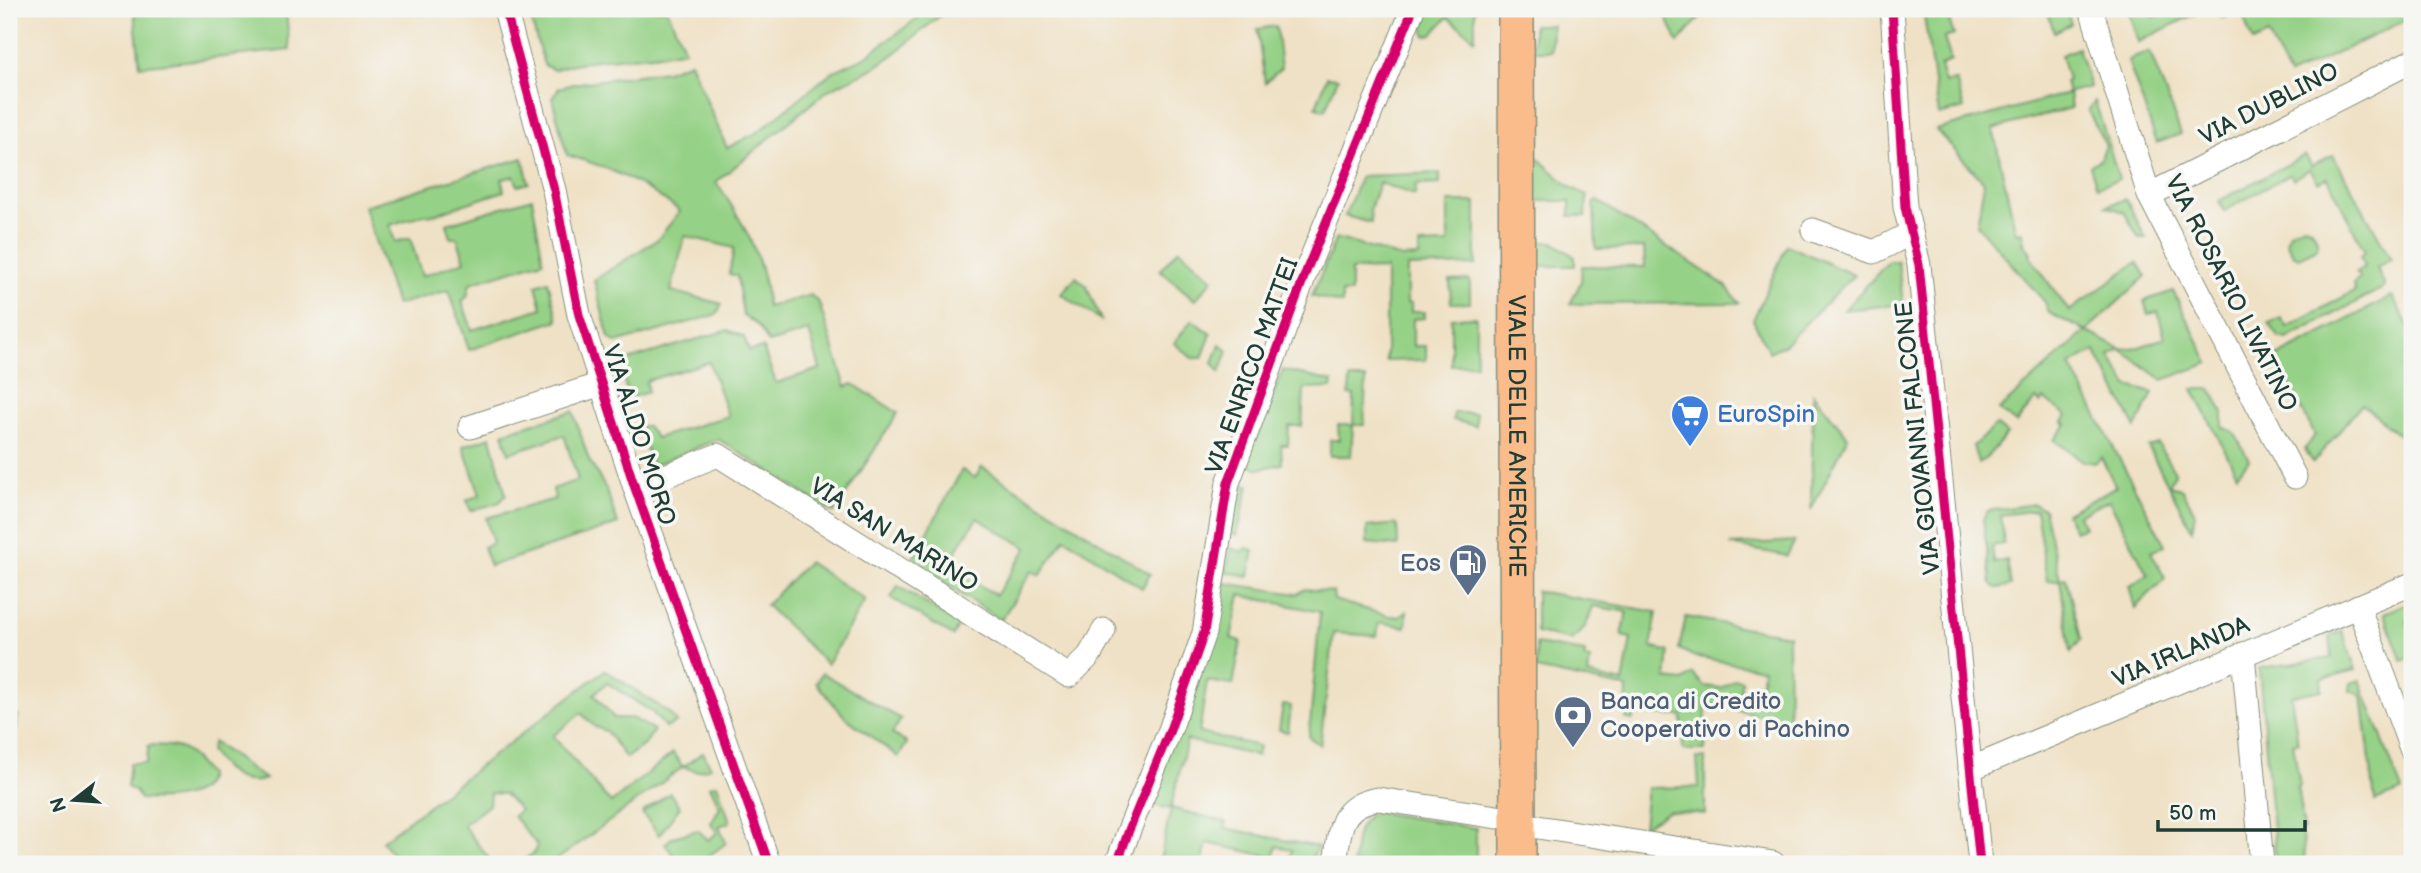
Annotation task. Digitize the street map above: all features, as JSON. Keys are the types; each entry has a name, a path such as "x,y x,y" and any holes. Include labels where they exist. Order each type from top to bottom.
{"main road":[{"name":"VIALE DELLE AMERICHE","path":"1495,9 1507,820 1517,864"},
{"name":"VIALE DELLE AMERICHE","path":"1497,864 1507,820 1516,9"}],"street":[{"name":"VIA ALDO MORO","path":"505,9 554,190 579,315 635,488 769,864"},
{"name":"VIA ENRICO MATTEI","path":"1117,864 1170,730 1203,634 1228,483 1307,269 1413,9"},
{"name":"VIA GIOVANNI FALCONE","path":"1892,9 1905,207 1919,265 1980,864"},
{"name":"VIA ROSARIO LIVATINO","path":"2091,9 2149,195 2295,477"},
{"name":"VIA DUBLINO","path":"2149,195 2412,61"},
{"path":"1813,230 1874,253 1911,233"},
{"path":"470,426 601,384"},
{"name":"VIA SAN MARINO","path":"635,488 718,455 1069,676 1089,656 1104,630"},
{"name":"VIA IRLANDA","path":"1970,769 2412,584"},
{"path":"2358,606 2412,751"},
{"path":"2243,654 2262,864"},
{"path":"1335,864 1341,828 1349,810 1361,801 1378,799 1507,820 1692,858 1773,863"}],"green space":[{"path":"134,9 320,9 286,12 290,50 140,66"},
{"path":"528,9 667,9 685,50 602,59 554,70 544,65"},
{"path":"930,9 948,9 874,68 828,90 716,182 751,241 762,273 767,307 811,295 819,303 846,387 853,384 898,413 834,513 718,439 652,466 639,426 647,426 656,438 728,416 709,362 646,381 648,392 629,398 621,362 728,330 744,337 749,351 763,348 776,383 820,369 809,331 768,343 758,327 743,316 737,276 729,274 734,248 685,236 671,291 722,304 716,315 616,343 609,338 594,280 658,239 680,211 626,177 567,155 552,98 559,88 573,84 666,71 690,62 727,148 758,132 832,72 865,57"},
{"path":"1429,9 1475,9 1475,39 1448,17 1432,34 1426,36 1423,28"},
{"path":"1663,9 1670,9 1684,17 1702,15 1678,43"},
{"path":"1923,9 1945,9 1954,35 1944,38 1951,60 1940,66 1945,83 1956,81 1964,108 1939,115"},
{"path":"2047,9 2066,9 2071,24 2054,32"},
{"path":"2128,9 2150,9 2153,17 2183,9 2205,9 2138,42"},
{"path":"2219,9 2412,9 2412,17 2289,76 2268,35 2253,42 2241,11 2222,18"},
{"path":"1533,25 1552,25 1551,51 1533,51"},
{"path":"1276,26 1281,68 1265,83 1257,29"},
{"path":"2078,48 2090,87 2069,92 2071,108 1993,129 2016,233 2022,232 2024,243 2031,253 2029,255 2069,311 2137,262 2146,276 2086,331 2049,313 2045,302 1977,225 1984,182 1936,130 2068,93 2065,82 2068,80 2061,55"},
{"path":"2150,52 2181,134 2157,143 2128,61"},
{"path":"1327,77 1338,78 1325,110 1316,107"},
{"path":"2095,101 2119,179 2097,187 2090,166 2101,158 2106,146 2088,111"},
{"path":"1533,154 1570,187 1587,195 1586,216 1570,216 1570,201 1534,201"},
{"path":"2305,155 2312,166 2333,155 2391,259 2377,268 2385,287 2287,339 2279,337 2269,323 2281,318 2287,327 2355,291 2353,283 2360,278 2356,272 2364,267 2360,256 2365,252 2328,178 2318,182 2310,169 2293,179 2290,174 2224,211 2219,201"},
{"path":"523,158 529,183 518,186 514,176 502,179 504,191 429,216 425,214 390,225 395,242 410,238 422,276 465,261 457,238 451,238 447,224 532,198 543,261 470,283 467,297 462,301 472,330 542,308 536,285 548,281 558,320 469,350 449,290 396,305 364,206"},
{"path":"1440,173 1440,184 1416,185 1415,195 1379,183 1370,209 1371,223 1345,216 1361,176"},
{"path":"2126,199 2146,238 2139,238 2124,212 2106,206"},
{"path":"1597,200 1726,286 1739,303 1570,304 1581,282 1582,266 1645,267 1644,248 1596,249 1594,205"},
{"path":"1448,202 1476,202 1476,265 1407,267 1407,303 1411,303 1411,312 1424,312 1424,318 1413,319 1413,346 1426,346 1426,360 1386,361 1386,269 1351,270 1351,293 1342,293 1342,304 1312,296 1336,238 1402,258 1419,257 1419,245 1448,244"},
{"path":"2304,225 2315,234 2317,248 2299,257 2293,254 2286,242 2289,232"},
{"path":"1534,242 1553,242 1575,257 1575,266 1534,266"},
{"path":"1787,245 1854,275 1784,345 1769,352 1753,320"},
{"path":"1179,249 1213,279 1195,300 1160,270"},
{"path":"1889,261 1898,262 1903,304 1844,310"},
{"path":"1076,277 1086,285 1101,320 1061,294"},
{"path":"1470,280 1470,303 1451,303 1450,281"},
{"path":"2173,291 2209,363 2163,380 2120,349 2139,347 2165,338 2158,312 2148,314 2144,301"},
{"path":"2392,296 2412,333 2412,446 2362,404 2313,463 2305,449 2315,435 2275,358"},
{"path":"1476,317 1476,364 1451,365 1451,318"},
{"path":"1192,320 1211,334 1202,358 1192,358 1174,343"},
{"path":"2086,331 2120,349 2110,356 2128,386 2153,393 2136,428 2095,351 2070,365 2165,545 2151,552 2165,578 2135,608 2129,586 2148,575 2109,500 2078,515 2084,527 2075,531 2066,513 2116,487 2101,457 2095,463 2083,461 2054,440 2067,424 2063,422 2067,416 2044,399 2040,403 2036,399 2016,423 1999,410"},
{"path":"1220,344 1228,351 1220,372 1213,363"},
{"path":"1283,370 1333,382 1332,388 1304,389 1302,426 1289,426 1288,445 1281,445 1282,464 1258,469 1246,461"},
{"path":"1350,379 1366,379 1364,425 1353,425 1354,395 1349,395"},
{"path":"2193,389 2211,389 2223,412 2223,427 2234,432 2249,460 2237,474"},
{"path":"1813,394 1848,437 1811,510"},
{"path":"573,411 589,460 606,489 618,524 490,566 483,547 493,543 486,518 555,499 553,489 578,480 564,435 509,453 503,433"},
{"path":"1454,413 1476,413 1476,426 1453,420"},
{"path":"1338,425 1353,425 1351,456 1330,456 1330,440 1339,440"},
{"path":"1996,425 2007,434 1986,458 1978,463 1973,446"},
{"path":"491,437 506,495 500,502 471,511 467,500 480,495 463,446"},
{"path":"2158,444 2175,473 2169,486 2182,489 2195,513 2192,530 2148,447"},
{"path":"982,467 1150,574 1142,588 1065,538 1040,575 1032,571 1001,620 911,562 962,470 975,478","holes":["977,518 1027,548 996,595 947,565"]},
{"path":"1249,485 1237,535 1226,532 1235,486"},
{"path":"2034,504 2044,509 2060,579 2066,578 2081,639 2071,652 2060,580 2047,581 2036,510 2001,515 2004,544 1992,546 1994,563 2007,560 2011,586 1997,588 1991,584 1983,519 1987,511"},
{"path":"1397,524 1398,546 1367,543 1367,527"},
{"path":"1795,541 1787,556 1730,545"},
{"path":"1231,548 1243,552 1245,548 1254,550 1249,576 1226,572"},
{"path":"808,562 865,600 827,664 766,605"},
{"path":"1218,582 1297,594 1305,589 1333,592 1334,600 1389,616 1399,617 1407,611 1406,627 1379,622 1377,636 1334,633 1320,745 1309,737 1320,612 1240,595 1231,638 1241,641 1233,685 1207,681 1199,733 1259,746 1257,756 1187,740 1171,808 1226,822 1225,828 1318,847 1309,864 1288,864 1292,850 1277,846 1273,857 1207,843 1202,864 1159,864 1171,809 1145,803"},
{"path":"898,586 959,624 953,636 891,598"},
{"path":"1536,591 1657,612 1651,647 1669,652 1666,679 1683,681 1693,674 1704,686 1721,688 1735,679 1742,680 1740,690 1748,693 1762,681 1763,669 1693,656 1679,649 1686,617 1788,635 1789,721 1706,704 1705,750 1683,750 1682,716 1636,714 1633,720 1626,719 1627,688 1536,669 1536,644 1585,652 1584,658 1590,659 1588,675 1623,683 1631,638 1622,636 1627,612 1593,606 1583,629 1571,640 1536,633"},
{"path":"2412,601 2412,618 2407,620 2412,635 2412,658 2402,661 2384,613"},
{"path":"2342,631 2356,670 2321,679 2322,690 2291,696 2298,742 2293,743 2300,786 2297,787 2306,864 2276,864 2259,668 2332,658 2330,636"},
{"path":"605,670 668,712 677,722 666,728 652,712 607,683 594,694 614,718 632,718 654,730 645,744 626,758 606,731 595,727 581,713 553,736 611,803 673,753 683,767 551,864 518,864 534,853 537,845 513,816 520,810 504,794 490,793 489,805 463,825 493,864 400,864 382,841"},
{"path":"822,673 901,719 892,734 907,743 898,757 844,716 816,683"},
{"path":"2360,680 2402,791 2375,801 2362,695 2350,691 2351,683"},
{"path":"1283,705 1291,706 1288,732 1279,730"},
{"path":"11,715 18,715 9,756 9,719"},
{"path":"213,742 265,779 249,781 234,776 210,751"},
{"path":"149,745 171,746 189,753 208,775 206,784 200,790 181,797 140,799 136,792 127,787 130,763 146,763"},
{"path":"703,752 711,767 697,771 683,767"},
{"path":"1697,758 1705,758 1705,814 1668,811 1643,827 1647,788 1699,787"},
{"path":"717,784 730,822 719,826 726,843 698,864 676,864 679,862 665,844 673,837 698,830 708,840 717,833 711,823 720,807 710,786"},
{"path":"670,793 680,807 659,835 642,813"},
{"path":"1376,812 1476,828 1476,864 1353,864 1360,827"}],"cycle path":[{"path":"505,9 554,190 579,315 635,488 769,864"},
{"path":"1117,864 1170,730 1204,633 1228,483 1307,269 1413,9"},
{"path":"1892,9 1905,207 1919,265 1980,864"}],"place":[{"name":"EuroSpin","path":"1690,448"},
{"name":"Eos","path":"1468,597"},
{"name":"Banca di Credito Cooperativo di Pachino","path":"1573,749"}]}
